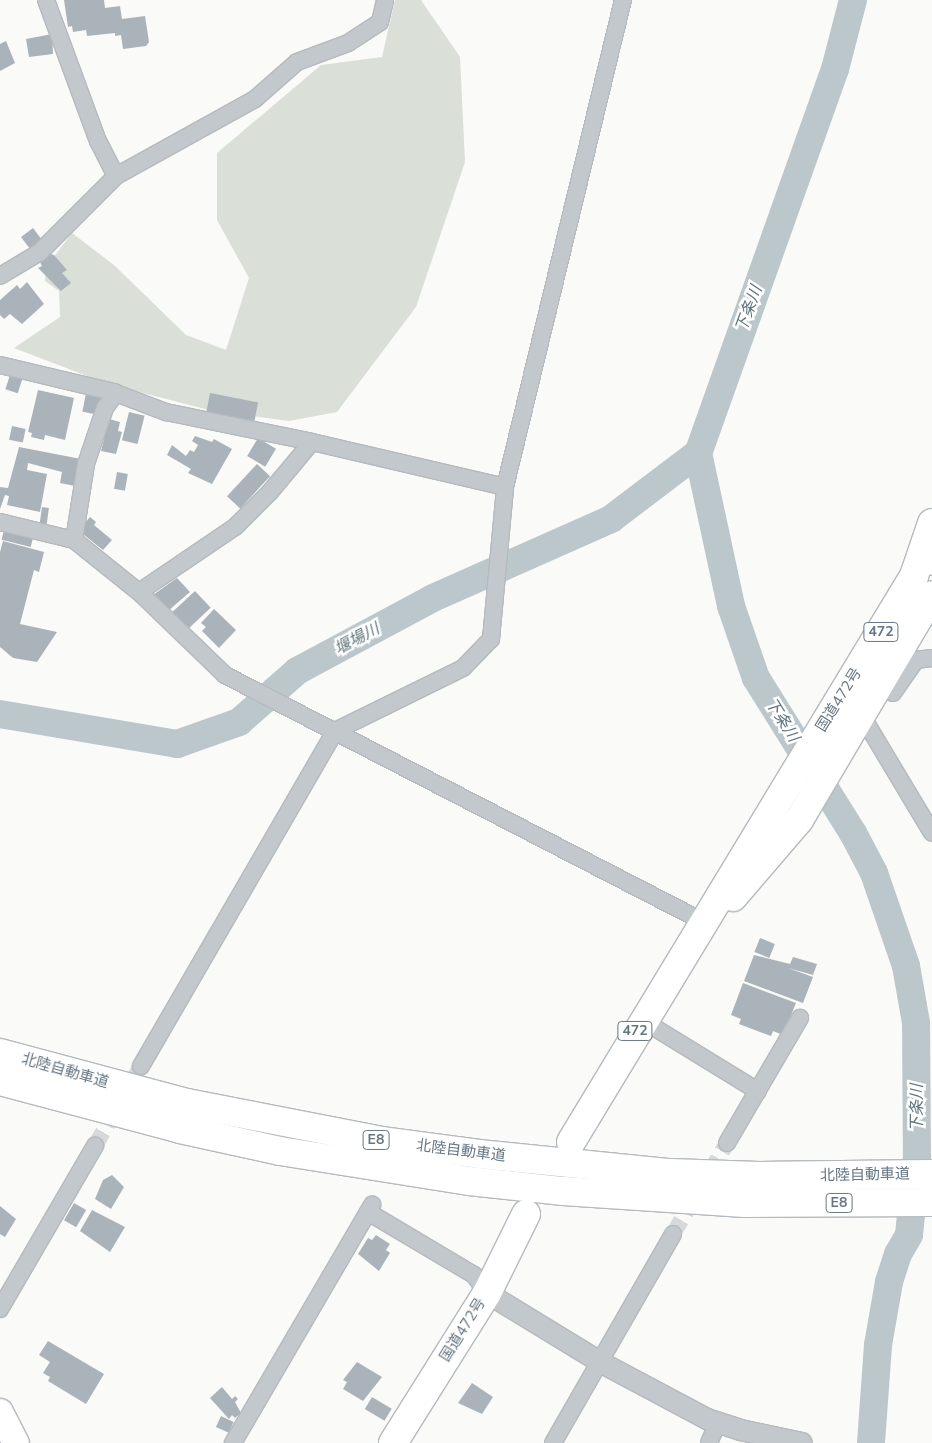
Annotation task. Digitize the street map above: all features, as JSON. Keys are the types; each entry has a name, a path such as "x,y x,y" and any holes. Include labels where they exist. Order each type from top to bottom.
{"highway":[{"name":"国道472号","path":"571,1142 642,1020 704,922 914,576 930,556 932,522"},
{"name":"国道472号","path":"704,922 735,896 799,820 881,685 932,595"},
{"name":"北陸自動車道","path":"0,1053 187,1103 383,1141 575,1165 759,1176 932,1174"},
{"name":"北陸自動車道","path":"0,1081 180,1129 280,1151 469,1181 745,1206 932,1202"},
{"path":"745,1206 932,1210"},
{"name":"国道472号","path":"393,1443 487,1292 526,1214"}],"street":[{"path":"46,0 98,141 116,176"},
{"path":"0,276 40,252 116,176 255,99 297,62 348,43 380,22 385,0"},
{"path":"141,1066 335,731 463,668 490,639 491,603 505,486 623,0"},
{"path":"0,365 116,393 166,412 312,442 505,486"},
{"path":"74,540 86,464 105,408 116,393"},
{"path":"139,592 236,527 312,442"},
{"path":"0,522 74,540 139,592 224,675 302,717 335,731 704,922"},
{"path":"881,685 893,693 916,660 932,658"},
{"path":"856,726 932,833"},
{"path":"727,1143 800,1018"},
{"path":"642,1020 758,1091"},
{"path":"0,1310 95,1146"},
{"path":"234,1443 370,1209 474,1275 487,1292 600,1362 718,1422 802,1443"},
{"path":"553,1443 673,1234"},
{"path":"709,1443 718,1422"}],"shaded area":[{"path":"395,0 421,0 460,57 465,162 416,307 337,412 289,421 209,410 108,384 14,348 60,317 59,291 45,281 46,267 72,233 114,265 186,335 226,350 249,278 217,220 217,153 321,65 382,57"}],"building":[{"path":"64,0 104,0 105,8 120,6 122,19 145,16 149,42 146,46 123,49 121,35 115,36 115,33 87,36 86,30 73,32 72,26 68,27"},
{"path":"52,34 53,54 29,57 26,39"},
{"path":"6,41 15,63 0,71 0,44"},
{"path":"33,228 42,240 30,249 21,237"},
{"path":"47,253 54,255 67,270 62,273 71,283 61,291 38,268 42,266 39,260"},
{"path":"27,282 44,304 22,324 10,314 4,319 0,315 0,300 17,285 20,289"},
{"path":"10,375 22,379 18,393 5,389"},
{"path":"38,390 74,398 65,440 45,435 44,440 31,437 32,433 28,432"},
{"path":"86,393 102,396 98,415 82,412"},
{"path":"210,393 258,402 254,421 206,412"},
{"path":"129,412 145,416 138,444 122,440"},
{"path":"109,419 120,422 118,431 122,432 116,454 101,451"},
{"path":"12,426 26,429 23,443 9,440"},
{"path":"195,436 212,442 214,439 232,449 212,484 188,473 191,469 167,455 172,445 186,456 190,450 194,452 198,445 192,441"},
{"path":"258,438 276,449 265,467 247,456"},
{"path":"19,447 81,459 75,486 60,483 62,472 28,463 27,470 47,474 40,512 7,505 9,496 5,495 0,509 0,487 8,488"},
{"path":"257,464 270,476 240,508 227,496"},
{"path":"117,472 128,474 125,491 114,489"},
{"path":"42,507 49,508 47,525 40,524"},
{"path":"90,517 96,522 94,525 112,540 103,550 84,535 82,526"},
{"path":"4,530 33,537 31,547 2,540"},
{"path":"3,541 44,552 39,572 34,570 20,624 57,632 37,662 13,658 0,647 0,552"},
{"path":"177,578 190,592 168,611 153,595"},
{"path":"195,591 211,608 187,630 172,613"},
{"path":"214,609 236,630 219,648 202,631 206,627 201,623"},
{"path":"760,938 775,944 769,958 754,952"},
{"path":"754,955 790,964 793,957 817,964 813,975 788,968 813,977 803,1003 744,981"},
{"path":"743,983 796,1003 783,1035 773,1031 771,1036 739,1024 741,1019 731,1015"},
{"path":"112,1175 124,1187 111,1209 95,1199 103,1180"},
{"path":"74,1203 86,1210 76,1227 64,1220"},
{"path":"0,1206 16,1219 5,1237 0,1234"},
{"path":"92,1210 125,1227 110,1252 80,1231"},
{"path":"376,1235 390,1244 386,1250 390,1253 379,1271 358,1254 368,1238 372,1240"},
{"path":"48,1341 104,1374 86,1404 48,1381 50,1377 43,1373 50,1362 39,1355"},
{"path":"357,1362 382,1377 363,1401 343,1389 347,1382 343,1380"},
{"path":"472,1383 493,1397 482,1414 458,1403"},
{"path":"222,1387 232,1399 235,1396 238,1399 235,1402 241,1413 235,1418 232,1415 229,1419 210,1398"},
{"path":"372,1397 392,1409 385,1421 365,1409"},
{"path":"221,1416 234,1422 229,1433 216,1427"}],"waterway":[{"name":"下条川","path":"853,0 835,69 698,453 731,606 756,678 853,833 874,873 906,966 916,1023 917,1156 909,1235 898,1254 889,1282 878,1345 871,1443"},
{"name":"堰場川","path":"0,714 177,744 239,722 297,671 433,598 611,519 698,453"}],"tunnel":[{"path":"95,1146 141,1066"},
{"path":"673,1234 727,1143"}]}
